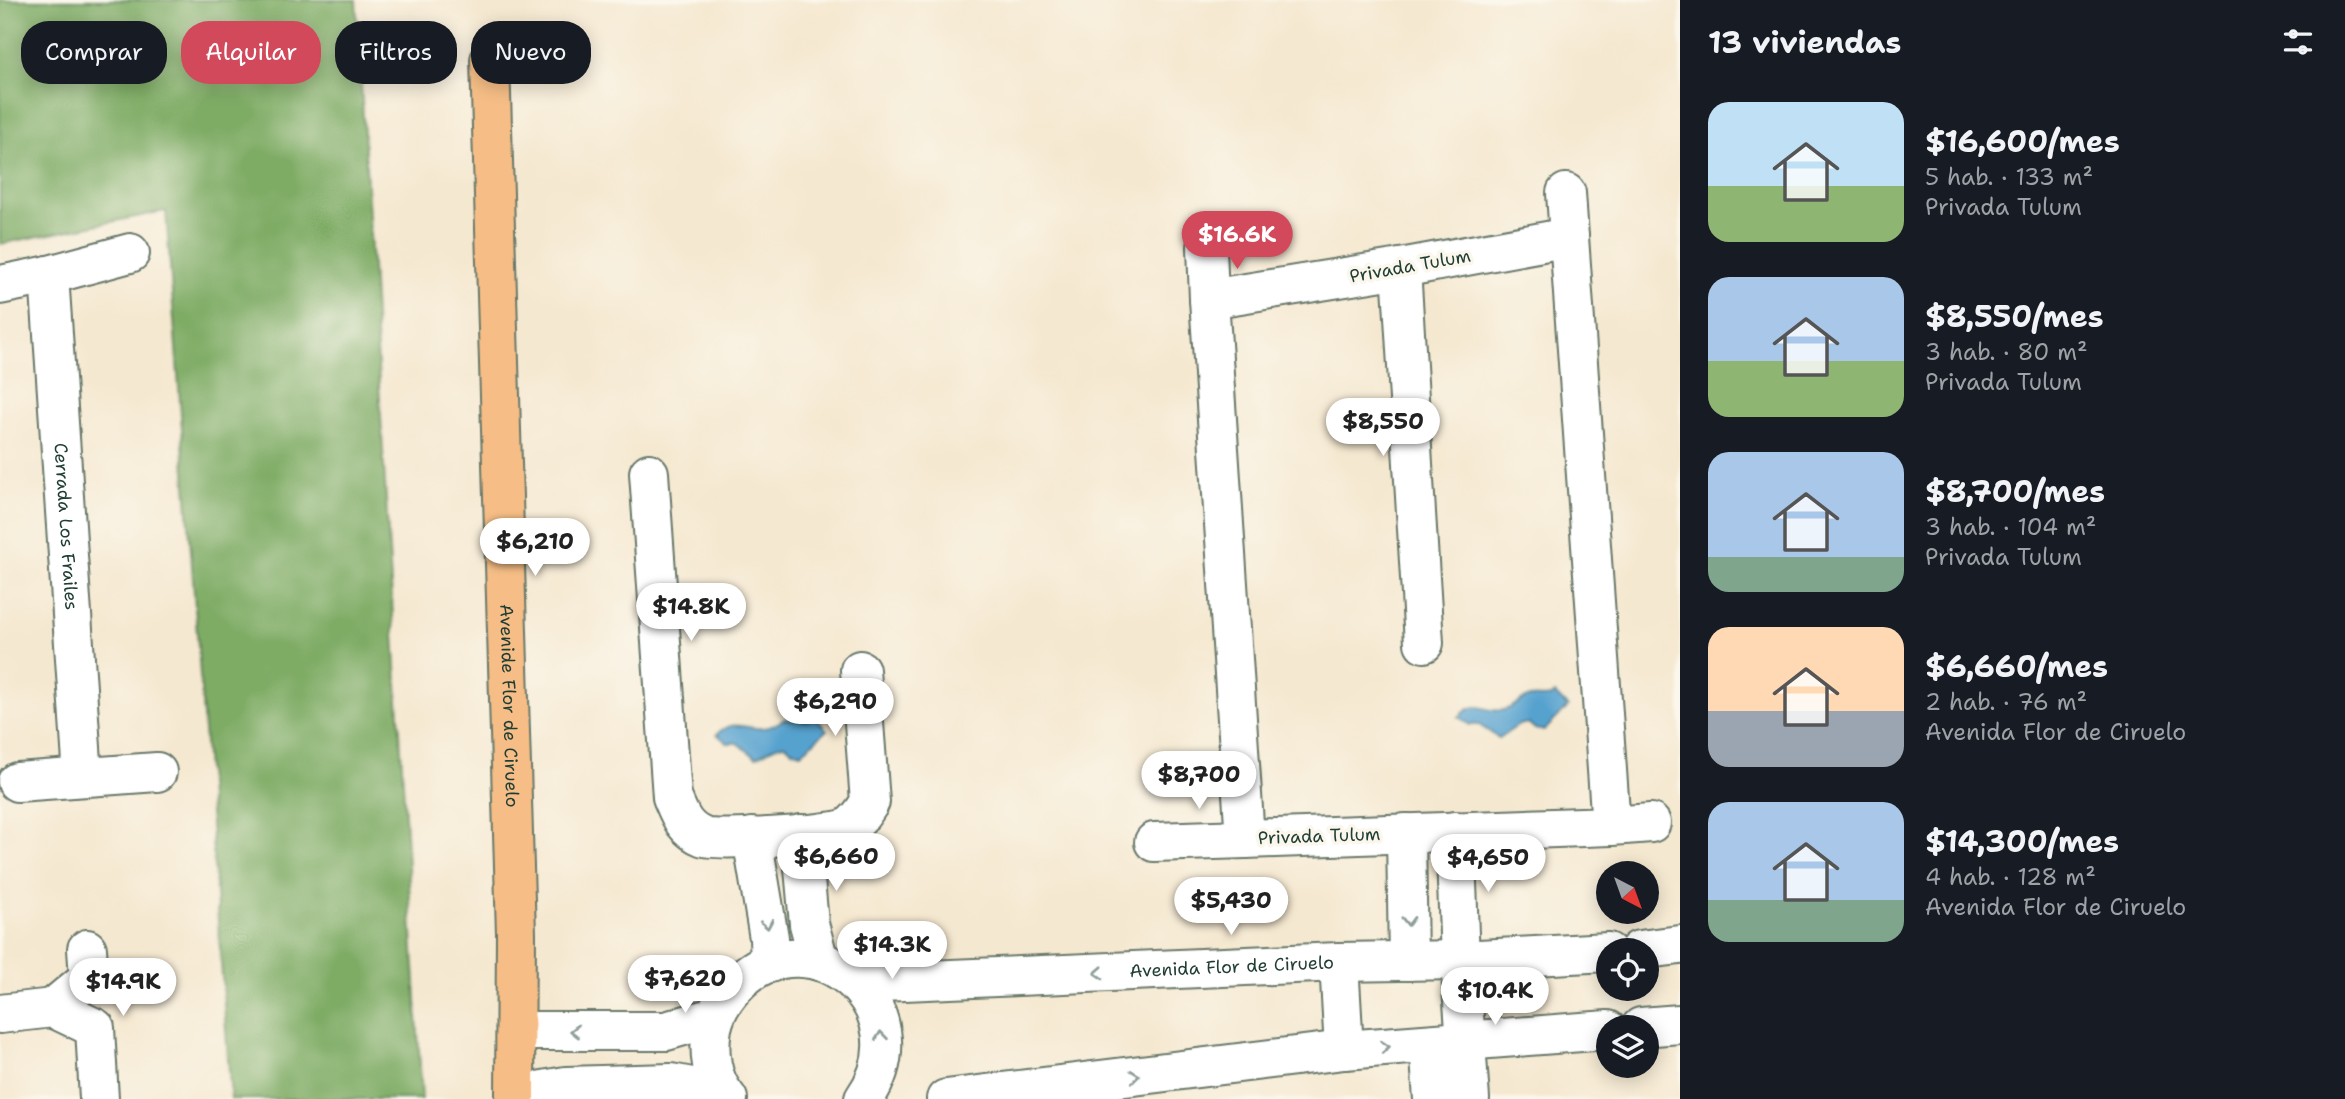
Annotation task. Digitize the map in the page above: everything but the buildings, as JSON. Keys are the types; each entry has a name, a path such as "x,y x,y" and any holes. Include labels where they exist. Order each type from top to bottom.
{"main road":[{"name":"Avenide Flor de Ciruelo","path":"491,84 515,920 515,1097"}],"street":[{"path":"1566,193 1611,825"},
{"name":"Privada Tulum","path":"1569,237 1209,299 1245,839 1651,823"},
{"path":"1207,247 1209,299"},
{"path":"0,285 130,253"},
{"path":"1401,268 1424,643"},
{"name":"Cerrada Los Frailes","path":"49,275 83,777"},
{"path":"649,473 672,797 684,825 706,839 752,838 846,829 859,818 870,802 860,670"},
{"path":"17,782 157,772"},
{"path":"1433,1099 1447,1043 1461,960 1455,831"},
{"name":"Privada Tulum","path":"1406,833 1408,961"},
{"path":"800,834 809,924 819,961"},
{"path":"752,838 769,938 770,963"},
{"path":"1154,842 1245,839"},
{"path":"1659,948 1680,946"},
{"path":"53,1009 89,978 88,949"},
{"name":"Avenida Flor de Ciruelo","path":"858,983 1596,953"},
{"path":"725,1096 712,1069 710,1043 715,1017 727,994 746,975 770,963 794,959 819,961 840,970 858,983 874,1005 883,1031 883,1058 874,1084 864,1099"},
{"path":"1339,962 1345,1050"},
{"path":"0,1014 53,1009 95,1028 99,1099"},
{"path":"516,1031 666,1031 715,1017"},
{"path":"1659,1026 1680,1024"},
{"path":"946,1099 1345,1050 1596,1031"},
{"path":"1447,1043 1470,1099"},
{"path":"515,1097 566,1086 671,1083 725,1096"}],"green space":[{"path":"0,0 356,0 357,21 335,21 335,84 361,84 422,1099 231,1099 166,211 0,244"}],"water":[{"path":"1555,694 1568,707 1544,731 1535,729 1528,723 1519,725 1499,738 1479,725 1470,725 1459,717 1476,707 1504,710 1526,699 1545,698"},
{"path":"814,716 827,730 801,753 785,744 756,757 737,743 727,743 717,734 732,726 764,728 784,719 807,721"}]}
